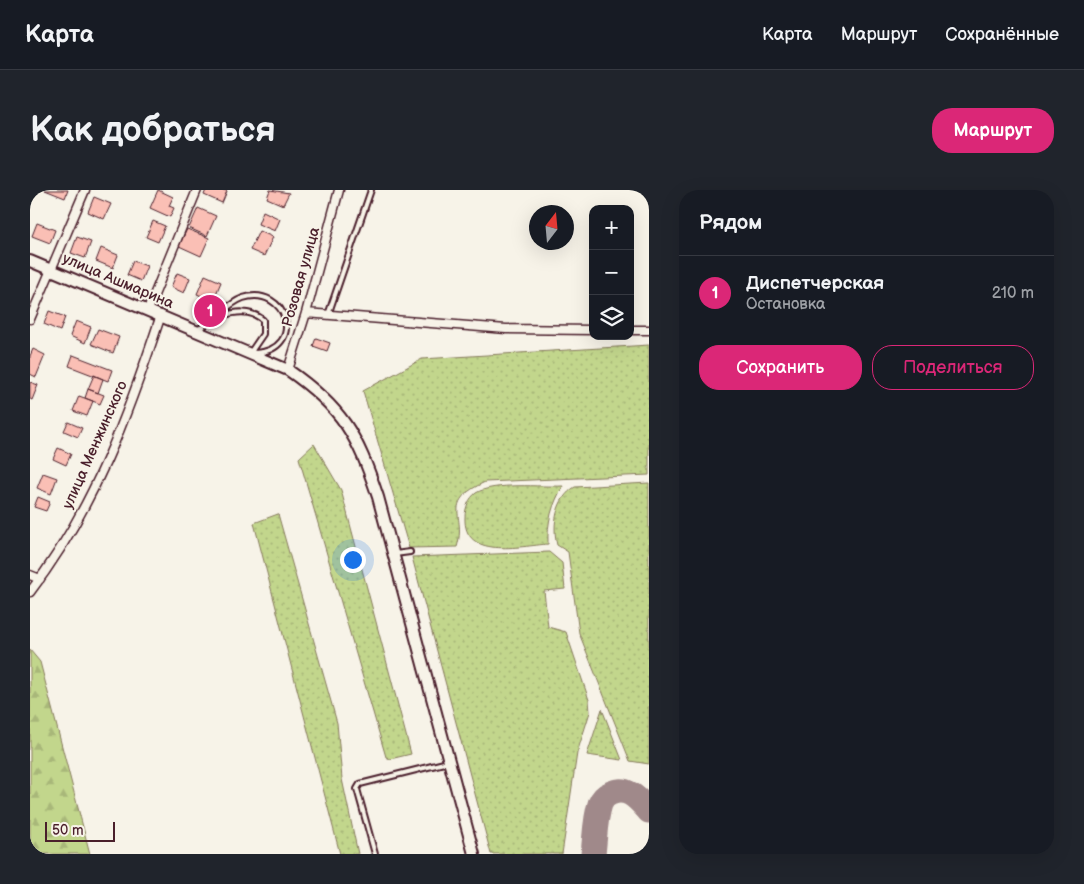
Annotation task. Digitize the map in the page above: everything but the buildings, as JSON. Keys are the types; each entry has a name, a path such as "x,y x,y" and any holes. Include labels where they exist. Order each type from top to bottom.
{"street":[{"path":"30,319 85,190"},
{"path":"148,310 197,190"},
{"name":"Розовая улица","path":"288,370 306,313 339,190"},
{"name":"улица Ашмарина","path":"30,261 288,370 311,386 348,426 363,453 378,497 474,854"},
{"path":"306,313 506,329 589,330"},
{"name":"улица Менжинского","path":"30,592 82,511 136,390 161,315"},
{"path":"634,330 649,330"},
{"path":"30,575 40,579"}],"lane":[{"path":"328,315 371,190"},
{"path":"196,330 217,317 234,303 252,297 272,302 281,309 286,317 286,328 280,343 262,353 250,353"},
{"path":"217,317 242,312 256,315 263,320 263,334 250,353"},
{"path":"393,554 410,552"},
{"path":"375,854 357,789 360,784 448,762"}],"green space":[{"path":"649,345 649,475 485,482 471,489 463,496 459,503 457,547 409,548 363,391 422,359"},
{"path":"314,444 341,490 411,754 390,759 386,757 299,458"},
{"path":"649,483 649,764 630,761 579,633 568,552 557,545 555,521 563,498 575,487"},
{"path":"506,486 563,486 551,514 548,528 548,544 509,548 495,547 483,545 473,540 467,531 466,510 469,500 476,493 494,487"},
{"path":"278,514 337,723 342,779 358,854 340,854 254,523"},
{"path":"549,552 562,563 565,589 544,591 548,627 566,632 589,700 590,712 577,753 562,854 491,854 412,557"},
{"path":"30,650 40,662 90,854 30,854"},
{"path":"602,709 622,760 587,755"}],"taxiway":[{"path":"593,854 598,810 606,796 617,791 627,792 637,798 649,811"}],"place":[{"name":"Диспетчерская","path":"210,311"}]}
